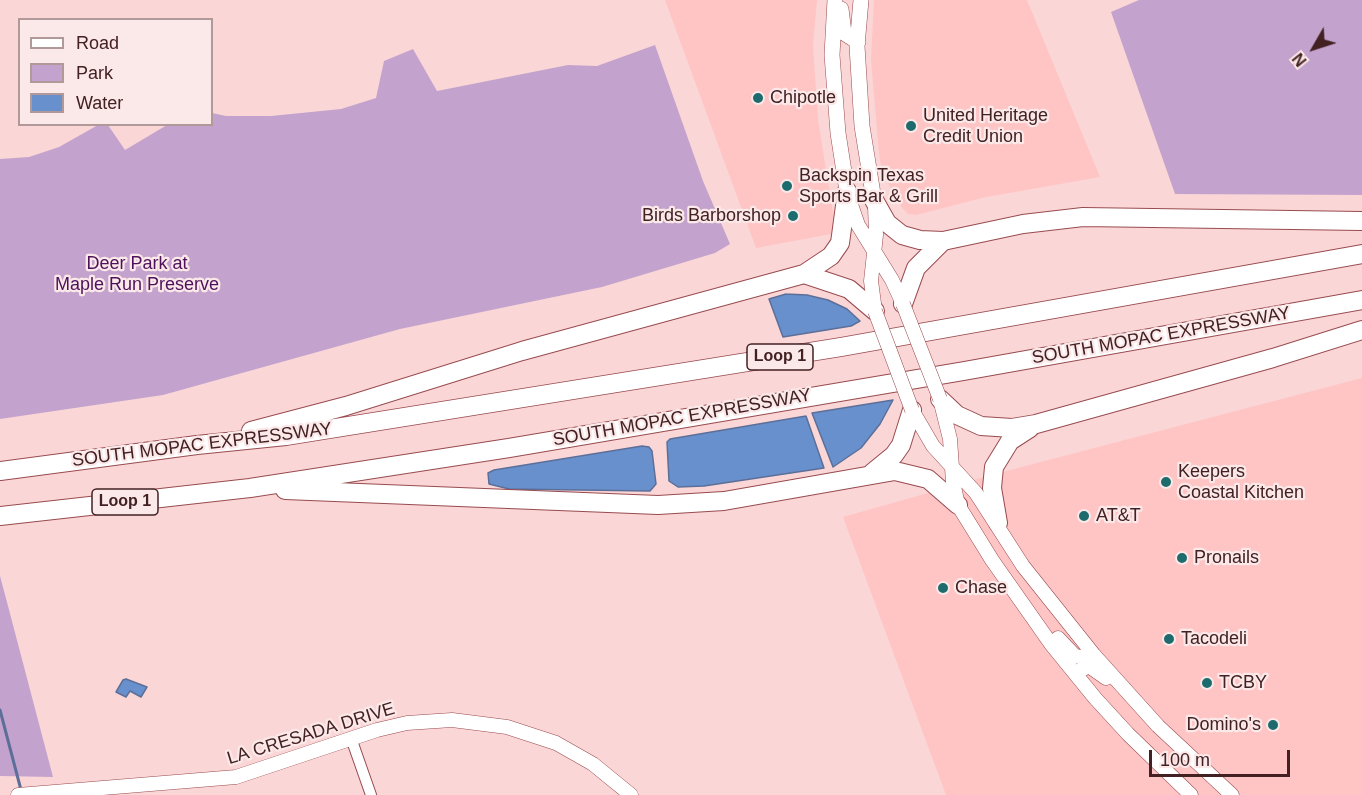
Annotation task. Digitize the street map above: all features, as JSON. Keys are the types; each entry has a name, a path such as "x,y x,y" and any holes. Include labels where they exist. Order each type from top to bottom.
{"highway":[{"path":"197,445 346,406 522,351 804,274 831,256 840,243 847,191"},
{"path":"874,200 887,223 902,235 921,240 943,241 1023,224 1083,217 1362,221"},
{"path":"903,304 916,268 943,241"},
{"name":"SOUTH MOPAC EXPRESSWAY","path":"0,471 197,445 286,436 841,347 1362,254"},
{"path":"804,274 849,289 875,311"},
{"name":"SOUTH MOPAC EXPRESSWAY","path":"0,516 250,488 964,371 1362,300"},
{"path":"940,399 957,415 981,426 1011,428 1036,424 1273,358 1362,330"},
{"path":"871,474 894,455 901,445 912,410"},
{"path":"998,523 992,488 995,465 1010,441 1036,424"},
{"path":"250,488 658,505 755,496 896,471 923,477 942,489 958,505"}],"main road":[{"path":"835,0 832,38 838,133 847,191 858,225 903,304 940,399 950,439 958,505 1023,604 1075,673 1128,734 1191,795"},
{"path":"842,0 841,17 844,33 858,42"},
{"path":"861,0 858,42 862,126 874,200 875,252 871,281 875,311 912,410 927,437 976,493 998,523 1023,566 1094,655 1158,726 1232,795"},
{"path":"832,38 852,62 857,128 867,157"},
{"path":"1023,604 1042,618 1075,656 1086,658 1094,655"},
{"path":"1075,673 1086,666 1097,670 1137,713 1158,726"},
{"name":"LA CRESADA DRIVE","path":"18,795 108,792 236,777 351,738 407,723 452,720 507,727 542,738 577,754 631,795"}],"street":[{"path":"351,738 371,795"}],"shaded area":[{"path":"665,0 817,0 813,45 818,120 834,219 831,234 756,248"},
{"path":"874,0 1027,0 1100,177 986,197 916,215 908,214 902,208 882,172 871,60"},
{"path":"1362,378 1362,795 946,795 843,517 995,474"}],"green space":[{"path":"1139,0 1362,0 1362,195 1175,194 1111,12"},
{"name":"Deer Park at Maple Run Preserve","path":"655,45 703,181 730,244 715,253 602,287 400,329 163,395 0,419 0,159 29,157 59,147 96,126 109,126 125,150 165,126 213,126 213,113 226,116 271,116 341,109 376,98 384,61 413,49 437,91 568,65 597,66"},
{"path":"0,576 8,606 53,777 0,776"}],"water":[{"path":"786,294 807,295 828,300 847,309 860,321 851,326 783,337 769,299"},
{"path":"893,400 880,424 861,448 833,467 812,413"},
{"path":"806,416 824,468 704,486 678,487 669,481 667,442 670,439"},
{"path":"642,446 649,447 652,451 656,484 650,491 509,489 489,484 488,473 494,470"},
{"path":"126,679 147,687 141,697 130,691 126,697 116,692"}],"waterway":[{"path":"0,710 21,790"}],"place":[{"name":"Chipotle","path":"758,98"},
{"name":"United Heritage Credit Union","path":"911,126"},
{"name":"Backspin Texas Sports Bar & Grill","path":"787,186"},
{"name":"Birds Barborshop","path":"793,216"},
{"name":"Keepers Coastal Kitchen","path":"1166,482"},
{"name":"AT&T","path":"1084,516"},
{"name":"Pronails","path":"1182,558"},
{"name":"Chase","path":"943,588"},
{"name":"Tacodeli","path":"1169,639"},
{"name":"TCBY","path":"1207,683"},
{"name":"Domino's","path":"1273,725"}]}
